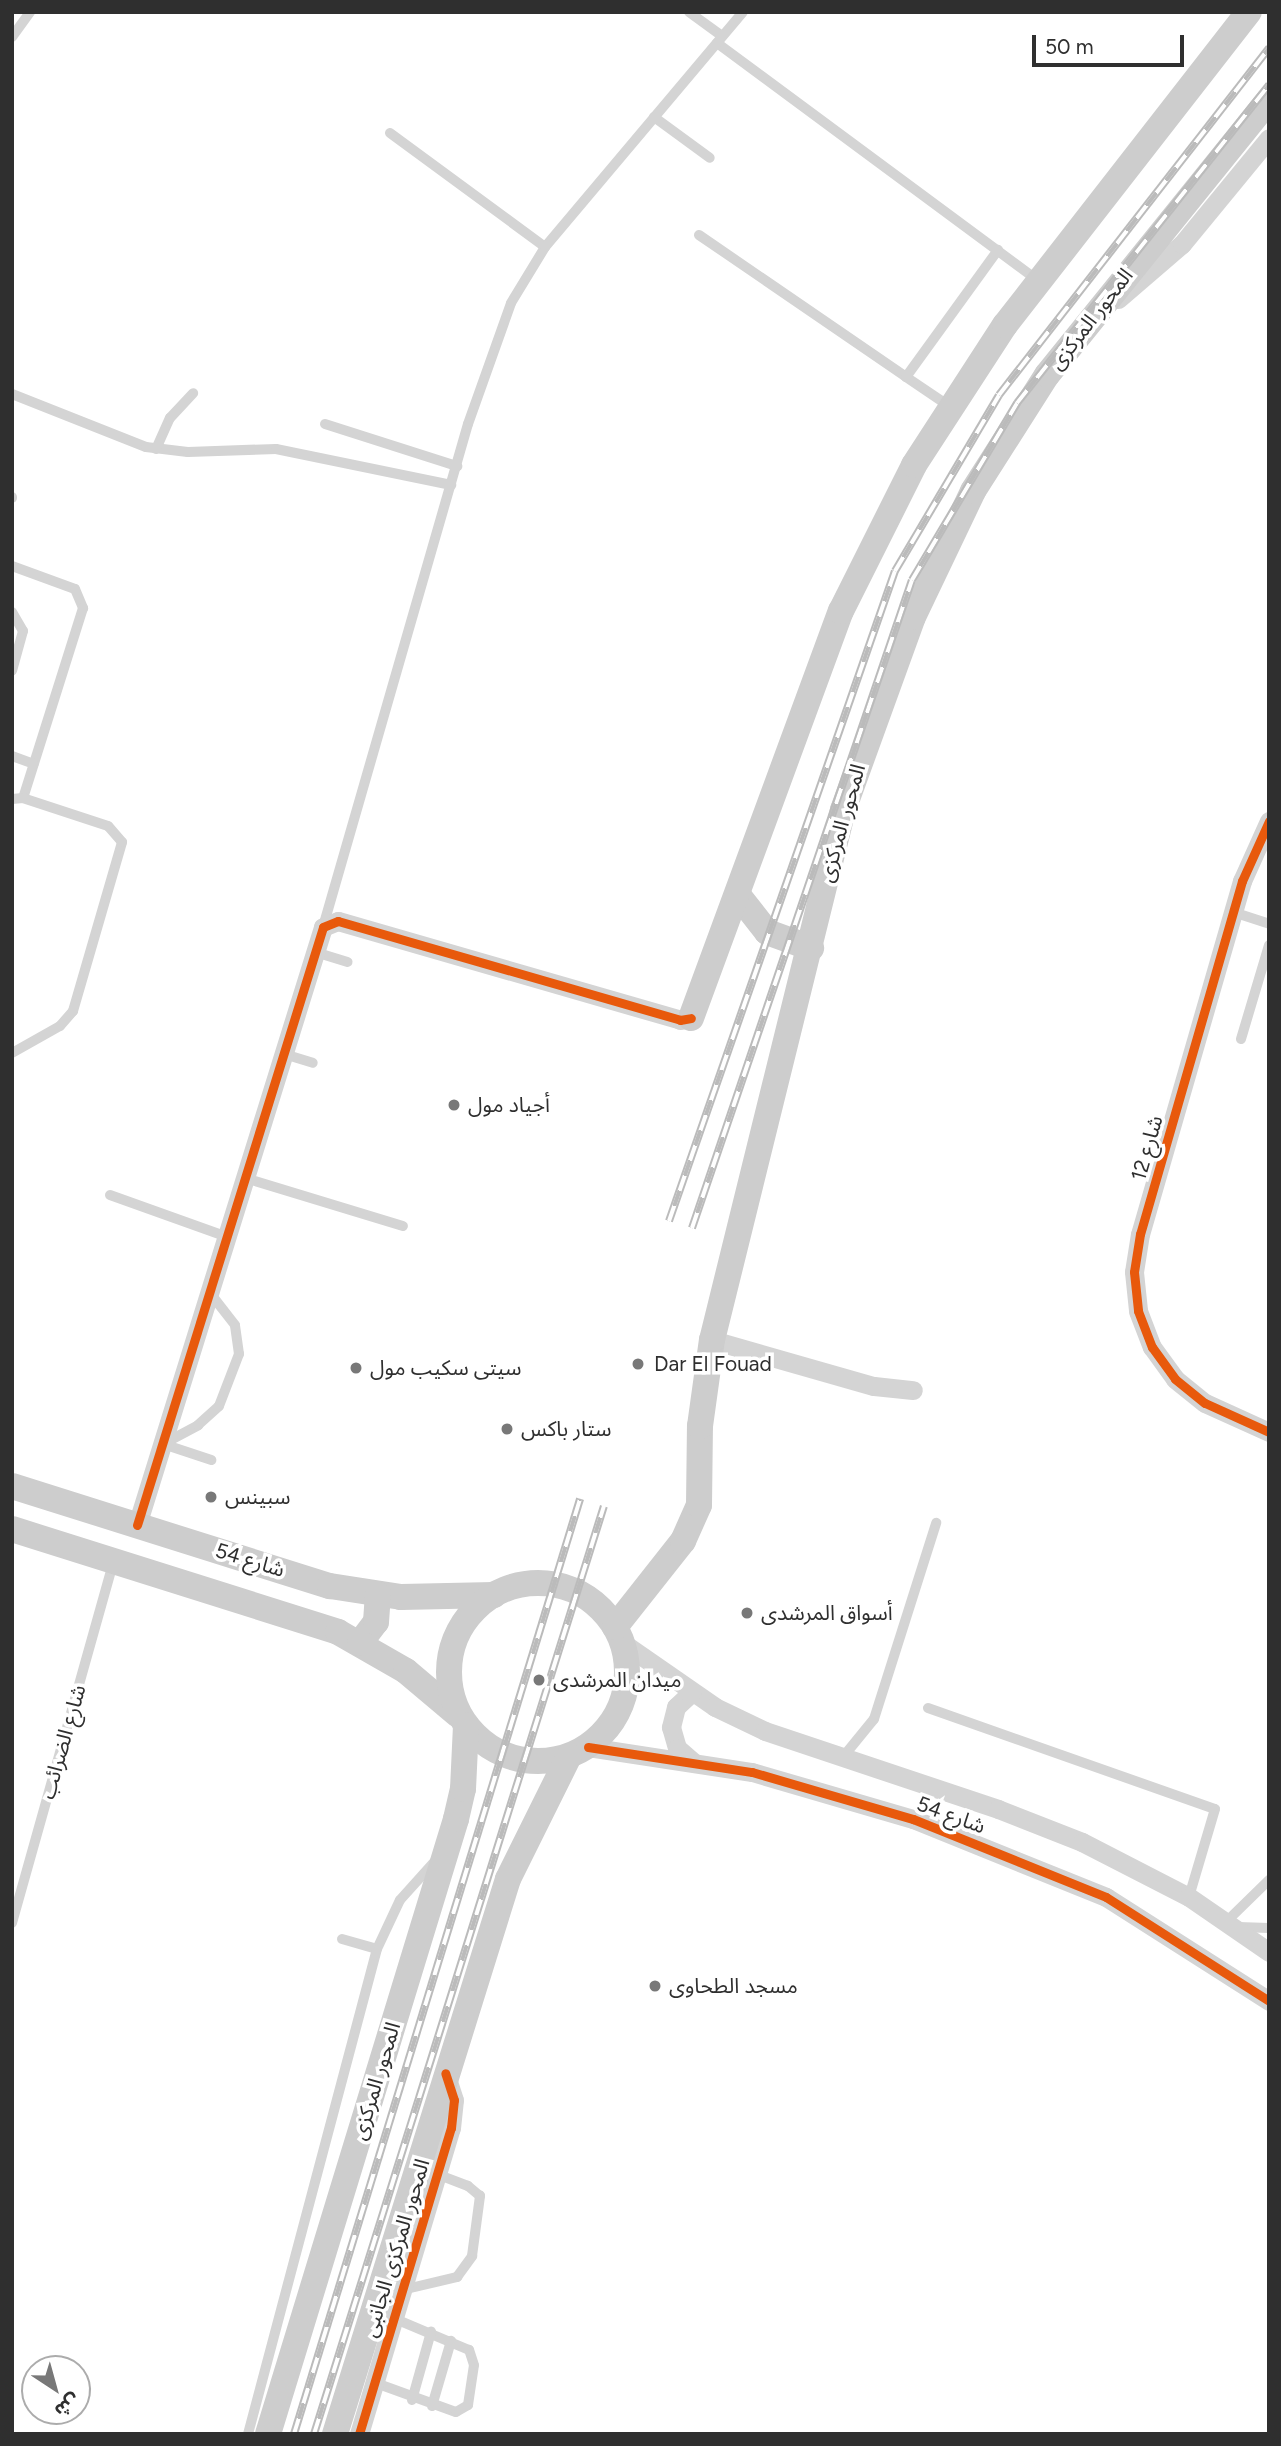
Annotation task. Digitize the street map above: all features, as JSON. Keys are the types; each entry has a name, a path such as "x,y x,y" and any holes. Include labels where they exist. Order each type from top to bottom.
{"main road":[{"path":"691,1018 841,611 876,535 949,406 1039,281 1249,12"},
{"name":"المحور المركزى","path":"619,1635 693,1524 699,1495 702,1398 712,1340 843,810 913,617 980,480 1047,375 1088,320 1269,100"},
{"path":"738,895 767,932 811,948"},
{"name":"شارع 54","path":"12,1486 330,1586 378,1595 434,1599 494,1595"},
{"name":"شارع 54","path":"12,1529 360,1643 407,1671 463,1722"},
{"path":"556,1584 594,1602 619,1635 628,1681 623,1701 603,1734 578,1752 531,1762 512,1758 495,1751 463,1722 449,1679 452,1651 464,1622 494,1595 514,1586 556,1584"},
{"path":"360,1643 376,1622 378,1595"},
{"name":"المحور المركزى","path":"268,2434 447,1850 463,1789 463,1722"},
{"path":"335,2434 364,2377 427,2171 444,2073 508,1879 578,1752"}],"street":[{"path":"1088,320 1182,244 1269,138"},
{"name":"شارع 12","path":"1269,821 1233,912 1140,1234 1134,1272 1138,1311 1152,1347 1175,1379 1205,1403 1269,1432"},
{"path":"137,1525 323,928 338,921 680,1020 691,1018"},
{"path":"712,1340 874,1386 913,1390"},
{"name":"شارع 54","path":"619,1635 692,1692 765,1731 1041,1825 1189,1896 1269,1952"},
{"path":"692,1692 676,1707 671,1727 677,1748 693,1762"},
{"name":"شارع 54","path":"578,1752 693,1762 817,1788 913,1819 1065,1877 1146,1919 1269,2001"},
{"path":"359,2434 364,2377"}],"lane":[{"path":"12,37 30,12"},
{"path":"689,12 720,40 1039,281"},
{"path":"323,928 451,485 511,303 545,247 743,12"},
{"path":"654,117 710,158"},
{"path":"390,133 545,247"},
{"path":"699,235 949,406"},
{"path":"906,377 998,250"},
{"path":"156,449 170,418 193,393"},
{"path":"12,394 156,449 276,449 451,485"},
{"path":"325,424 457,466"},
{"path":"12,566 69,586 83,601 34,764 18,799 108,826 122,842 73,1012 60,1026 12,1053"},
{"path":"12,612 23,631 12,671"},
{"path":"12,756 34,764"},
{"path":"1233,912 1269,924"},
{"path":"1241,1039 1269,945"},
{"path":"315,952 348,962"},
{"path":"284,1054 313,1063"},
{"path":"245,1178 402,1226"},
{"path":"110,1195 227,1237"},
{"path":"163,1444 198,1425 219,1406 239,1354 235,1325 210,1293"},
{"path":"163,1444 211,1460"},
{"path":"842,1758 874,1719 936,1523"},
{"name":"شارع الضرائب","path":"12,1923 114,1561"},
{"path":"928,1708 1216,1809 1189,1896"},
{"path":"248,2434 377,1949 400,1900 447,1850"},
{"path":"1231,1924 1269,1880"},
{"path":"1231,1924 1269,1928"},
{"path":"342,1939 377,1949"},
{"path":"386,2304 457,2277 472,2256 480,2196 427,2171"},
{"path":"364,2377 412,2400 432,2406 456,2412 468,2405 474,2360 466,2347 431,2332 386,2304"},
{"path":"412,2400 431,2332"},
{"path":"432,2406 452,2341"}],"railway":[{"path":"669,1221 895,571 999,395 1269,48"},
{"path":"692,1228 912,580 1017,403 1269,85"},
{"path":"294,2434 580,1499"},
{"path":"314,2434 604,1506"}],"cycle path":[{"path":"1269,821 1242,881 1140,1234 1134,1272 1138,1311 1152,1347 1175,1379 1205,1403 1269,1432"},
{"path":"137,1525 323,927 338,921 680,1020 691,1018"},
{"path":"588,1747 752,1772 913,1819 1106,1897 1269,2001"},
{"name":"المحور المركزى الجانبى","path":"359,2434 451,2128 454,2100 445,2073"}],"place":[{"name":"أجياد مول","path":"454,1105"},
{"name":"Dar El Fouad","path":"638,1364"},
{"name":"سيتى سكيب مول","path":"356,1368"},
{"name":"ستار باكس","path":"507,1429"},
{"name":"سبينس","path":"211,1497"},
{"name":"أسواق المرشدى","path":"747,1613"},
{"name":"ميدان المرشدى","path":"539,1680"},
{"name":"مسجد الطحاوى","path":"655,1986"}]}
